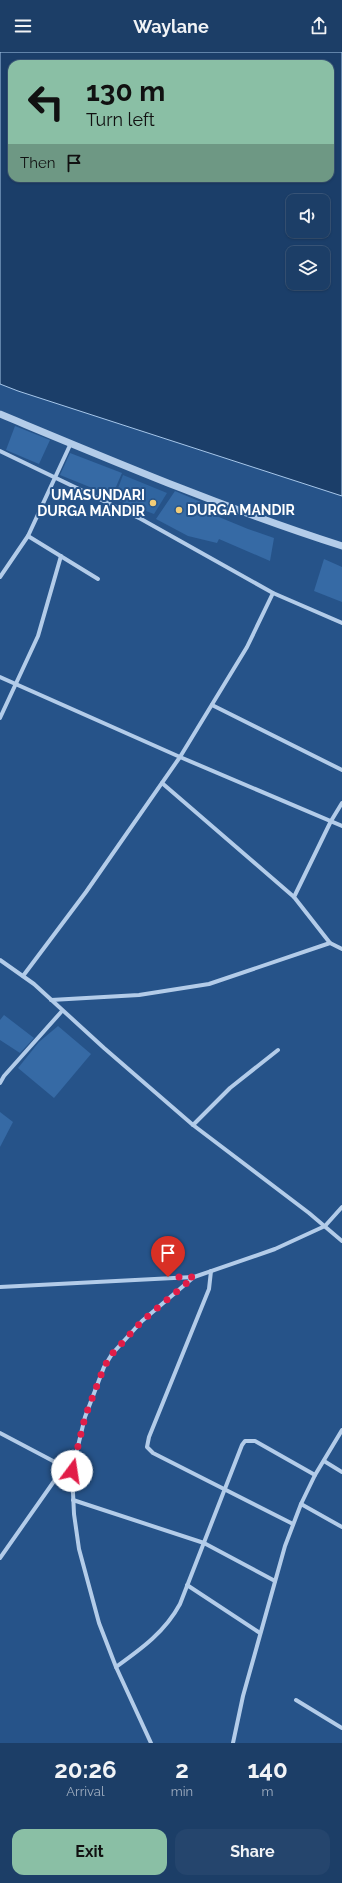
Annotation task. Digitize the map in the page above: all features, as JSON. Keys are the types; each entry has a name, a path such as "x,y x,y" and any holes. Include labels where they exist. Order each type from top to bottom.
{"street":[{"path":"0,414 142,473 284,527 342,546"},
{"path":"0,577 28,536 71,443"},
{"path":"0,451 148,522 273,593 342,623"},
{"path":"28,536 98,579"},
{"path":"0,718 17,684 42,625 61,556"},
{"path":"23,976 86,892 180,757 247,647 273,593"},
{"path":"0,677 180,757 342,826"},
{"path":"212,705 342,770"},
{"path":"162,783 294,897 330,943 342,949"},
{"path":"294,897 331,821 342,803"},
{"path":"52,1000 139,995 209,984 330,943"},
{"path":"0,960 23,976 52,1000 62,1011 193,1125 325,1226 342,1241"},
{"path":"0,1082 62,1011"},
{"path":"193,1125 230,1088 278,1050"},
{"path":"0,1287 194,1277 275,1249 325,1226 342,1207"},
{"path":"211,1271 209,1290 147,1444 149,1451 293,1524"},
{"path":"151,1743 116,1667 99,1623 79,1549 73,1500 72,1471 85,1417 104,1367 112,1354 142,1321 194,1277"},
{"path":"233,1743 260,1633 284,1546 301,1504 315,1475 342,1430"},
{"path":"0,1433 72,1471"},
{"path":"116,1667 146,1644 172,1619 204,1543 242,1445 245,1441 255,1441 315,1475"},
{"path":"324,1461 342,1472"},
{"path":"0,1558 64,1467"},
{"path":"73,1500 204,1543 275,1581"},
{"path":"301,1504 342,1527"},
{"path":"187,1585 260,1633"},
{"path":"296,1700 342,1728"}],"shaded area":[{"path":"0,52 342,52 342,496 0,384"},
{"path":"123,475 167,493 154,514 114,499"}],"building":[{"path":"15,426 50,440 39,464 6,450"},
{"path":"70,453 122,473 112,496 60,475"},
{"path":"175,491 201,502 197,508 274,538 270,561 219,539 217,543 188,536 156,519"},
{"path":"324,559 342,567 342,602 314,591"},
{"path":"4,1015 34,1038 20,1053 0,1040 0,1020"},
{"path":"58,1026 91,1054 54,1098 18,1068 39,1042"},
{"path":"0,1112 13,1122 0,1147"}],"place":[{"name":"UMASUNDARI DURGA MANDIR","path":"153,503"},
{"name":"DURGA MANDIR","path":"179,510"}],"route":[{"path":"72,1471 85,1417 104,1367 112,1354 142,1321 194,1277 168,1277"}]}
